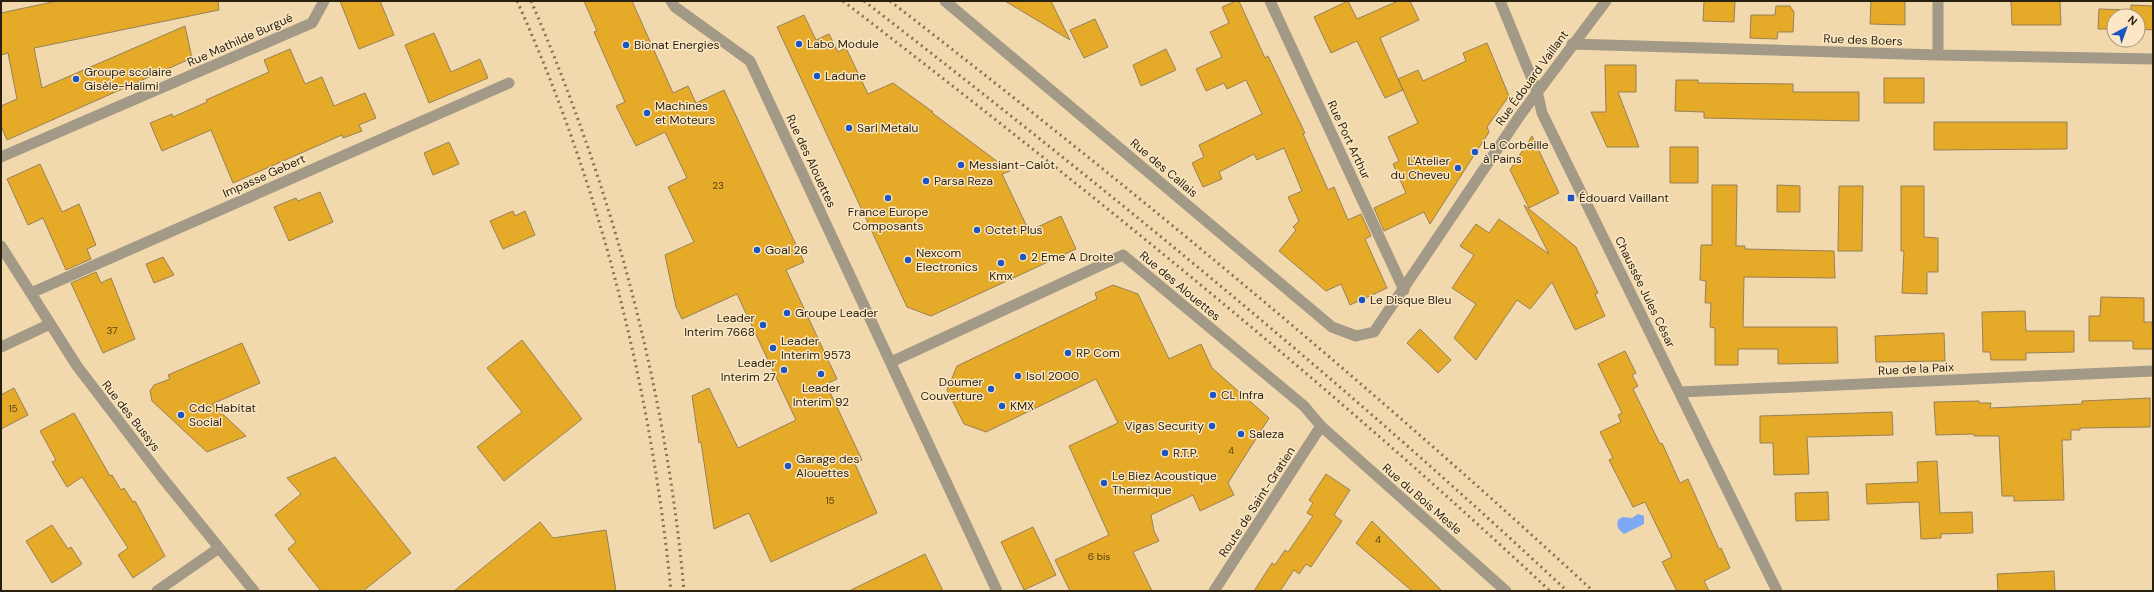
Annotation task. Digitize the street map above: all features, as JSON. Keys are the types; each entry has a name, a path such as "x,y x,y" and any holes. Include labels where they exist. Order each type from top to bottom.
{"street":[{"name":"Rue Mathilde Burgué","path":"1,157 312,23 324,1"},
{"name":"Rue des Alouettes","path":"671,1 675,7 750,61 997,591"},
{"name":"Rue des Callais","path":"945,1 1332,327 1356,336 1374,332"},
{"name":"Rue Port Arthur","path":"1270,1 1404,290"},
{"name":"Chaussée Jules César","path":"1500,1 1537,91 1542,113 1777,591"},
{"name":"Rue Édouard Vaillant","path":"1374,332 1404,290 1537,91 1606,1"},
{"path":"1938,1 1938,55"},
{"name":"Rue des Boers","path":"1572,44 1938,55 2153,59"},
{"name":"Impasse Gebert","path":"31,293 508,83"},
{"name":"Rue des Bussys","path":"1,246 77,366 109,409 254,591"},
{"name":"Rue des Alouettes","path":"891,362 1123,255 1296,398 1315,418 1320,426"},
{"path":"1,347 50,324"},
{"name":"Rue de la Paix","path":"1680,392 2153,371"},
{"name":"Route de Saint-Gratien","path":"1214,591 1320,426"},
{"name":"Rue du Bois Mesle","path":"1320,426 1506,591"},
{"path":"157,591 219,548"}],"water":[{"path":"1638,514 1644,516 1644,524 1624,534 1618,528 1618,520 1622,517 1632,518"}],"building":[{"name":"Groupe scolaire Gisèle-Halimi","path":"57,1 218,1 219,10 34,48 42,88 185,26 192,58 7,140 1,126 1,106 17,99 8,53 1,55 1,13"},
{"path":"340,1 380,1 394,35 359,49"},
{"path":"584,1 632,1 673,93 688,86 696,103 724,90 804,262 786,270 837,379 826,384 862,460 855,464 877,513 771,562 749,513 714,529 701,442 699,443 692,396 709,388 738,448 796,420 737,294 682,319 676,307 665,255 694,242 668,187 687,178 665,132 636,146 616,106 625,102 594,32 597,31"},
{"path":"1005,1 1051,1 1070,40"},
{"path":"1239,1 1265,58 1268,56 1305,133 1303,134 1328,190 1334,187 1348,220 1361,214 1371,236 1365,239 1387,288 1350,305 1341,284 1326,291 1279,251 1296,230 1293,227 1299,221 1288,197 1302,191 1284,148 1257,160 1254,154 1219,172 1222,179 1203,187 1192,163 1204,157 1199,145 1262,114 1246,80 1227,89 1224,83 1206,91 1196,69 1222,57 1210,32 1229,23 1222,7"},
{"path":"1348,1 1357,19 1398,1 1410,1 1419,20 1380,38 1403,90 1385,98 1357,41 1331,53 1314,17"},
{"path":"1704,1 1735,1 1734,22 1703,21"},
{"path":"1871,1 1905,1 1905,25 1870,24"},
{"path":"2011,1 2060,1 2061,25 2012,25"},
{"path":"2131,5 2153,6 2153,30 2146,30 2146,8 2131,8"},
{"path":"1776,6 1790,6 1794,12 1793,32 1778,32 1777,39 1750,38 1751,15 1775,15"},
{"path":"2099,9 2106,9 2106,29 2098,29"},
{"path":"804,15 816,40 829,34 838,52 846,48 868,94 893,83 933,112 931,112 1010,171 1002,174 1029,231 1061,216 1076,249 931,316 907,307 777,27"},
{"path":"1095,19 1108,47 1084,58 1070,30"},
{"path":"434,33 451,72 480,59 488,78 429,103 405,45"},
{"path":"1487,43 1509,96 1487,127 1489,132 1430,224 1424,212 1384,231 1374,208 1406,193 1393,164 1399,161 1388,137 1418,123 1398,79 1418,70 1423,81 1466,61 1463,53"},
{"path":"290,49 305,84 322,77 334,106 365,93 376,118 359,125 362,131 343,138 342,135 233,183 211,130 162,151 150,123 172,114 173,117 207,102 206,100 269,72 264,60"},
{"path":"1166,49 1176,70 1141,86 1133,65"},
{"path":"1605,65 1636,65 1636,92 1618,92 1639,147 1607,147 1591,112 1606,112"},
{"path":"1884,78 1924,78 1924,103 1884,103"},
{"path":"1676,80 1698,80 1698,83 1793,84 1793,92 1859,92 1859,121 1704,118 1704,112 1675,111"},
{"path":"1934,122 2067,122 2067,149 1934,150"},
{"path":"1532,136 1559,193 1529,208 1510,170"},
{"path":"449,142 459,164 433,175 424,153"},
{"path":"1670,147 1698,147 1698,183 1670,183"},
{"path":"40,164 62,212 79,204 96,245 87,249 91,259 66,270 43,218 28,225 7,179"},
{"path":"1712,185 1737,185 1736,246 1745,246 1745,249 1834,251 1835,278 1744,277 1743,327 1837,327 1838,363 1778,364 1778,349 1738,349 1738,365 1715,365 1715,328 1710,327 1711,303 1705,303 1706,281 1700,280 1701,245 1712,245"},
{"path":"1777,185 1800,186 1800,212 1777,212"},
{"path":"1839,186 1863,186 1862,251 1838,251"},
{"path":"1901,186 1924,186 1924,237 1938,238 1938,272 1927,272 1927,294 1902,293 1904,251 1901,251"},
{"path":"320,192 333,222 289,241 274,207 296,198 298,201"},
{"path":"1524,205 1576,247 1598,293 1595,294 1605,316 1575,330 1552,282 1530,309 1517,300 1476,360 1454,338 1476,304 1452,288 1474,255 1460,246 1476,224 1489,233 1499,219 1549,254"},
{"path":"513,211 515,216 525,211 535,235 503,249 490,221"},
{"path":"163,257 174,275 154,283 146,264"},
{"path":"96,272 101,283 111,278 135,339 103,353 71,283"},
{"path":"1113,285 1138,294 1169,359 1201,344 1212,368 1269,418 1228,483 1234,495 1200,511 1193,495 1151,515 1154,531 1159,541 1133,552 1152,591 1070,591 1055,560 1109,535 1069,446 1118,423 1096,379 986,432 964,424 947,390 957,366 1097,299 1095,293"},
{"path":"2101,297 2144,298 2144,322 2152,322 2153,349 2133,349 2133,341 2089,341 2089,316 2100,316"},
{"path":"2025,311 2026,331 2074,331 2074,352 2026,353 2026,360 1991,360 1990,352 1983,352 1982,312"},
{"path":"1420,329 1451,360 1438,373 1407,343"},
{"path":"1944,333 1945,361 1876,362 1875,336"},
{"path":"522,340 582,419 504,481 477,447 522,412 487,368"},
{"path":"242,343 260,383 212,404 246,436 207,452 152,401 150,391 154,385 170,379 168,375"},
{"path":"1625,351 1636,373 1632,375 1638,386 1633,389 1660,444 1662,443 1680,483 1688,479 1719,549 1721,548 1730,568 1704,581 1709,591 1677,591 1662,562 1672,557 1645,502 1633,507 1609,460 1613,458 1600,432 1621,422 1618,415 1622,413 1598,364"},
{"path":"14,388 28,415 1,429 1,395"},
{"path":"2150,398 2150,427 2080,428 2080,430 2071,430 2071,440 2062,440 2064,500 2014,501 2014,496 2002,496 1999,436 1974,436 1974,434 1936,435 1934,402 1979,401 1979,403 1991,403 1990,408 2082,404 2082,401"},
{"path":"1892,412 1893,435 1807,437 1809,474 1774,475 1773,443 1760,443 1760,416"},
{"path":"74,413 110,476 112,475 121,490 124,488 133,502 135,501 165,556 133,578 118,555 128,548 82,477 67,487 52,462 56,460 40,431"},
{"path":"335,457 411,553 363,591 321,591 288,549 296,542 275,515 301,494 287,478"},
{"path":"1937,461 1940,513 1972,512 1973,533 1941,534 1941,538 1921,539 1919,502 1867,504 1866,484 1918,482 1917,462"},
{"path":"1326,474 1350,490 1334,515 1342,521 1311,567 1306,564 1299,574 1294,570 1280,591 1254,591 1272,563 1275,565 1285,550 1288,552 1313,516 1307,513 1313,503 1309,500"},
{"path":"1828,492 1829,520 1796,521 1795,493"},
{"path":"1372,521 1442,591 1412,591 1356,543"},
{"path":"540,522 553,538 606,530 616,591 454,591"},
{"path":"52,525 68,549 71,547 82,564 52,583 26,541"},
{"path":"1033,527 1056,575 1024,590 1001,542"},
{"path":"925,554 943,591 849,591"},
{"path":"2054,571 2055,591 1998,591 1997,574"}],"railway":[{"path":"517,1 547,71 574,143 618,290 636,365 650,440 662,515 671,591"},
{"path":"531,1 587,143 631,290 649,364 664,439 676,515 684,591"},
{"path":"843,1 934,71 1204,287 1379,437 1550,591"},
{"path":"864,1 955,71 1223,288 1397,437 1483,513 1567,591"},
{"path":"890,1 1070,143 1248,288 1422,437 1593,591"}],"place":[{"name":"Labo Module","path":"799,44"},
{"name":"Bionat Energies","path":"626,45"},
{"name":"Ladune","path":"817,76"},
{"name":"Groupe scolaire Gisèle-Halimi","path":"76,79"},
{"name":"Machines et Moteurs","path":"647,113"},
{"name":"Sarl Metalu","path":"849,128"},
{"name":"La Corbeille à Pains","path":"1475,152"},
{"name":"Messiant-Calot","path":"961,165"},
{"name":"L'Atelier du Cheveu","path":"1458,168"},
{"name":"Parsa Reza","path":"926,181"},
{"name":"France Europe Composants","path":"888,198"},
{"name":"Édouard Vaillant","path":"1571,198"},
{"name":"Octet Plus","path":"977,230"},
{"name":"Goal 26","path":"757,250"},
{"name":"2 Eme A Droite","path":"1023,257"},
{"name":"Nexcom Electronics","path":"908,260"},
{"name":"Kmx","path":"1001,263"},
{"name":"Le Disque Bleu","path":"1362,300"},
{"name":"Groupe Leader","path":"787,313"},
{"name":"Leader Interim 7668","path":"763,325"},
{"name":"Leader Interim 9573","path":"773,348"},
{"name":"RP Com","path":"1068,353"},
{"name":"Leader Interim 27","path":"784,370"},
{"name":"Leader Interim 92","path":"821,374"},
{"name":"Isol 2000","path":"1018,376"},
{"name":"Doumer Couverture","path":"991,389"},
{"name":"CL Infra","path":"1213,395"},
{"name":"KMX","path":"1002,406"},
{"name":"Cdc Habitat Social","path":"181,415"},
{"name":"Vigas Security","path":"1212,426"},
{"name":"Saleza","path":"1241,434"},
{"name":"R.T.P.","path":"1165,453"},
{"name":"Garage des Alouettes","path":"788,466"},
{"name":"Le Biez Acoustique Thermique","path":"1104,483"}]}
